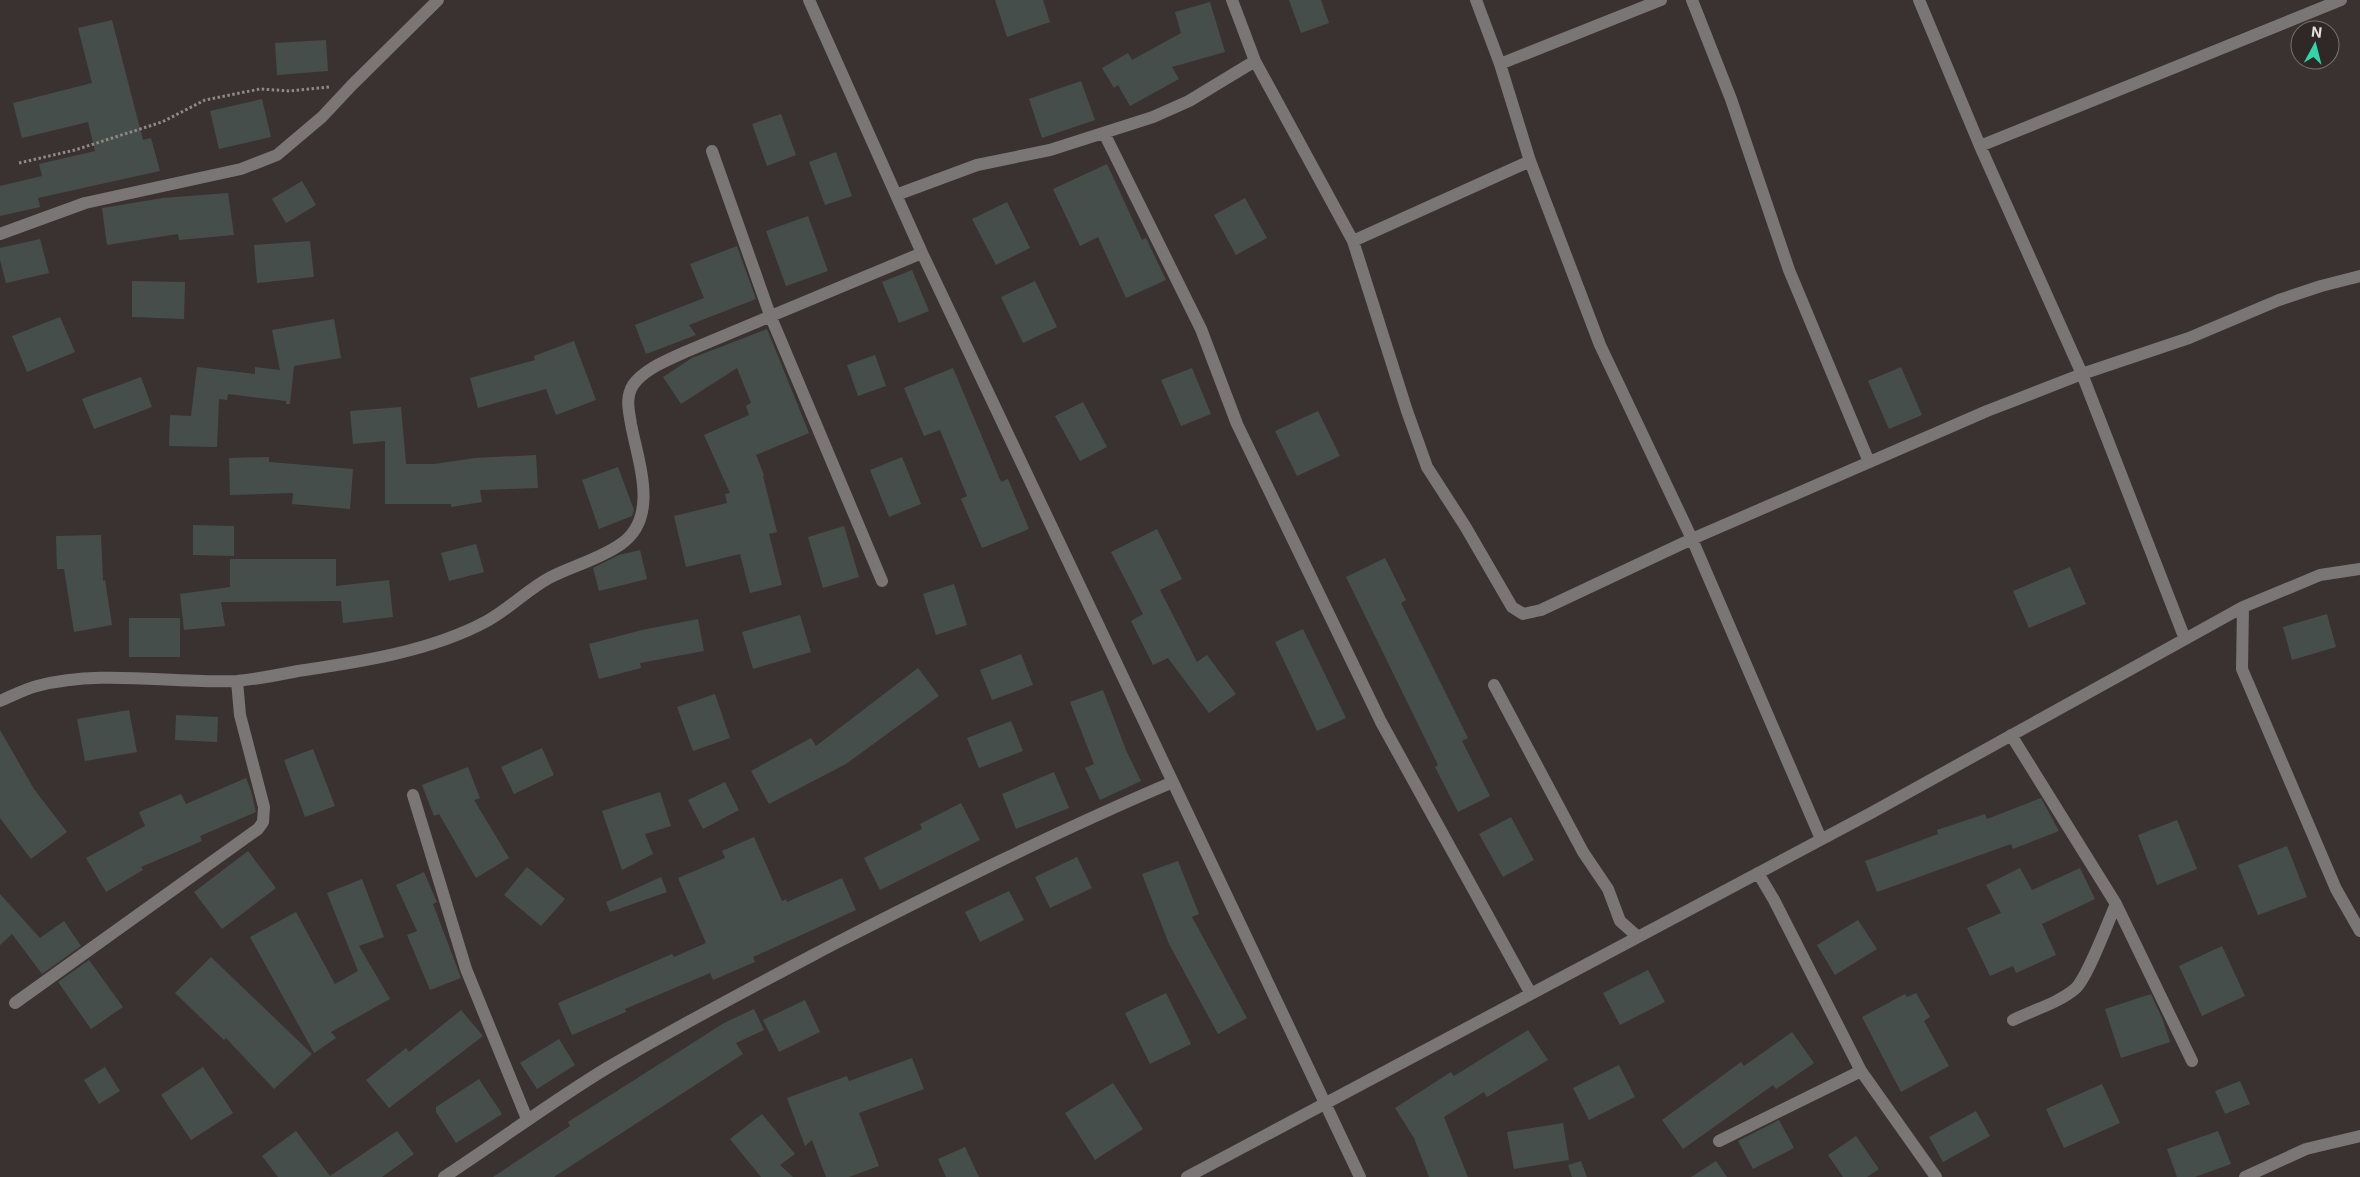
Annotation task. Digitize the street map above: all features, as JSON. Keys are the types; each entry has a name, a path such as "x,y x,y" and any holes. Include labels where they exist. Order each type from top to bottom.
{"street":[{"path":"0,234 85,203 241,169 278,155 308,130 438,0"},
{"path":"809,0 922,253 1360,1177"},
{"path":"1232,0 1255,61 1353,241 1407,411 1428,467 1465,526 1512,608 1523,614 1541,610 1692,539 1987,411 2082,374 2189,338 2279,300 2320,286 2360,276"},
{"path":"1476,0 1500,64 1530,161 1600,345 1692,539 1821,839"},
{"path":"1500,64 1661,0"},
{"path":"1692,0 1731,99 1789,270 1869,462"},
{"path":"1919,0 1980,146 2082,374 2185,639"},
{"path":"1980,146 2341,0"},
{"path":"896,195 977,165 1050,150 1153,117 1188,101 1255,61"},
{"path":"1104,133 1201,329 1237,424 1381,722 1531,994"},
{"path":"712,151 770,315 882,581"},
{"path":"1353,241 1530,161"},
{"path":"0,701 36,686 81,680 104,678 237,680 339,665 424,646 455,636 510,607 547,579 621,544 633,533 642,519 645,499 628,403 629,393 634,384 656,366 685,352 922,253"},
{"path":"1187,1177 1821,839 2243,607 2320,575 2360,570"},
{"path":"2243,607 2242,669 2336,890 2360,931"},
{"path":"15,1003 258,829 263,822 264,807 240,715 237,680"},
{"path":"1494,685 1583,852 1608,889 1620,921 1638,937"},
{"path":"2011,735 2116,904 2192,1061"},
{"path":"444,1177 527,1118 608,1067 753,986 1078,822 1173,782"},
{"path":"413,795 466,969 527,1118"},
{"path":"1758,873 1774,900 1861,1071 1936,1177"},
{"path":"2013,1020 2076,987 2090,964 2116,904"},
{"path":"1719,1141 1861,1071"},
{"path":"2244,1177 2306,1149 2360,1136"}],"path":[{"path":"19,163 75,150 162,122 205,100 260,89 290,91 352,85"}],"building":[{"path":"995,0 1043,0 1050,22 1007,37"},
{"path":"1289,0 1321,0 1329,23 1301,33"},
{"path":"1210,2 1225,52 1172,67 1179,79 1130,106 1118,85 1114,88 1102,68 1128,53 1132,60 1181,33 1175,12"},
{"path":"112,20 143,140 151,138 160,171 38,198 40,207 0,216 0,186 42,176 39,164 95,151 88,122 22,138 13,103 92,83 78,28"},
{"path":"326,40 328,71 277,75 275,43"},
{"path":"1081,81 1095,120 1042,138 1029,99"},
{"path":"262,99 271,137 219,149 210,111"},
{"path":"781,114 796,155 767,166 752,124"},
{"path":"836,152 852,196 825,205 809,162"},
{"path":"1107,164 1142,240 1146,238 1166,280 1126,298 1098,237 1080,246 1053,189"},
{"path":"302,181 316,205 286,223 272,199"},
{"path":"228,193 234,235 179,240 178,234 107,245 102,208 163,198"},
{"path":"1245,198 1267,238 1236,255 1214,215"},
{"path":"1007,202 1030,248 996,265 972,219"},
{"path":"808,216 828,271 786,286 766,231"},
{"path":"40,239 49,273 6,283 0,260 0,248"},
{"path":"310,241 314,277 257,283 254,245"},
{"path":"737,246 756,299 689,325 696,335 646,354 635,325 704,298 690,264"},
{"path":"912,270 929,311 899,323 882,282"},
{"path":"132,281 185,282 184,319 132,317"},
{"path":"1035,281 1057,327 1023,343 1001,297"},
{"path":"60,317 75,352 27,372 12,336"},
{"path":"334,319 341,358 294,366 290,404 286,404 286,401 228,394 227,400 219,399 217,447 169,446 170,415 191,416 197,367 255,374 255,367 280,370 272,330"},
{"path":"767,329 809,433 756,455 764,475 777,532 769,534 782,585 750,593 740,554 686,567 674,516 727,503 725,494 730,493 704,435 749,415 746,406 751,403 737,368 681,404 663,377 692,358"},
{"path":"574,341 596,400 556,415 546,389 478,408 470,378 535,360 534,356"},
{"path":"875,355 886,386 858,396 847,365"},
{"path":"1901,367 1922,415 1889,429 1868,381"},
{"path":"953,368 1001,482 1008,479 1029,529 982,548 961,499 967,496 940,430 924,436 904,388"},
{"path":"1192,368 1211,414 1181,426 1161,380"},
{"path":"141,377 152,407 94,429 82,399"},
{"path":"1083,402 1107,447 1080,461 1055,416"},
{"path":"401,407 406,464 434,464 475,458 536,455 538,488 480,490 482,502 451,507 451,504 385,504 385,441 353,444 350,411"},
{"path":"1318,411 1340,456 1297,476 1275,431"},
{"path":"269,457 269,462 353,469 350,509 292,504 293,493 230,495 229,458"},
{"path":"902,457 921,504 889,517 870,470"},
{"path":"618,467 634,510 632,516 599,529 582,480"},
{"path":"193,525 234,526 234,556 193,555"},
{"path":"844,526 859,577 823,588 808,537"},
{"path":"1157,529 1182,579 1160,590 1197,662 1207,655 1236,694 1209,713 1168,658 1153,665 1131,621 1143,614 1111,552"},
{"path":"101,535 103,581 105,580 112,625 74,632 64,569 57,569 56,536"},
{"path":"476,544 484,572 449,581 441,553"},
{"path":"640,550 647,579 599,591 593,568 619,555"},
{"path":"1385,558 1406,600 1401,603 1468,738 1462,741 1490,796 1458,812 1435,767 1438,765 1346,577"},
{"path":"230,559 336,559 336,586 389,580 393,617 343,623 341,601 221,602 225,626 184,630 180,594 230,587"},
{"path":"2070,567 2086,604 2029,628 2013,591"},
{"path":"954,584 967,625 936,635 923,594"},
{"path":"2327,614 2336,647 2292,660 2283,627"},
{"path":"800,615 811,652 753,669 742,632"},
{"path":"129,618 180,618 180,657 129,657"},
{"path":"698,619 704,651 640,663 641,668 599,679 589,644 642,630"},
{"path":"1303,629 1346,718 1317,731 1275,642"},
{"path":"1021,654 1033,685 992,700 980,670"},
{"path":"918,668 939,696 846,764 769,804 751,771 811,738 816,746"},
{"path":"1103,690 1126,750 1141,781 1100,800 1085,768 1094,764 1070,702"},
{"path":"715,694 730,738 693,751 677,707"},
{"path":"129,710 137,752 85,761 77,719"},
{"path":"176,715 218,717 217,742 175,740"},
{"path":"1011,721 1023,751 979,768 967,738"},
{"path":"0,730 34,789 67,832 31,859 0,818"},
{"path":"542,748 554,775 514,794 501,767"},
{"path":"313,749 335,806 305,817 284,760"},
{"path":"468,767 480,798 474,800 509,858 476,878 439,814 434,816 422,785"},
{"path":"1054,772 1069,808 1016,829 1002,794"},
{"path":"246,778 256,812 200,836 202,841 141,867 143,870 106,892 86,858 145,826 139,812 181,794 186,804"},
{"path":"725,782 739,810 703,829 688,800"},
{"path":"660,792 671,826 645,834 653,854 622,870 602,811"},
{"path":"2041,798 2059,831 2013,849 2011,844 1877,892 1865,861 1938,834 1937,830 1985,814 1987,819"},
{"path":"961,803 980,840 880,890 864,858 922,829 920,824"},
{"path":"1511,817 1534,860 1503,877 1479,834"},
{"path":"2177,820 2197,869 2157,885 2138,835"},
{"path":"754,837 782,901 786,899 787,902 842,878 856,910 753,957 755,962 713,980 710,973 625,1009 626,1012 572,1035 558,1003 672,954 674,957 706,943 678,878 725,858 722,851"},
{"path":"2287,846 2307,897 2258,915 2238,865"},
{"path":"248,851 276,888 222,929 194,892"},
{"path":"1077,857 1092,888 1050,908 1035,877"},
{"path":"1178,861 1199,914 1192,917 1247,1018 1218,1034 1169,944 1142,874"},
{"path":"527,867 565,899 541,926 504,895"},
{"path":"2020,868 2032,890 2080,868 2095,899 2042,924 2056,955 2016,973 2013,966 1990,976 1967,928 2001,913 1986,885"},
{"path":"424,872 437,902 433,904 461,978 430,990 407,935 417,931 396,885"},
{"path":"661,877 667,892 610,912 606,902"},
{"path":"362,879 384,937 359,946 390,999 331,1032 336,1038 314,1053 250,937 296,912 335,984 358,971 327,893"},
{"path":"1009,891 1024,920 980,942 965,912"},
{"path":"0,894 40,938 64,921 81,946 42,974 12,934 0,945"},
{"path":"1858,920 1877,949 1835,975 1817,945"},
{"path":"2222,946 2245,996 2202,1016 2179,966"},
{"path":"211,957 312,1054 274,1089 226,1038 224,1040 175,993"},
{"path":"89,960 123,1007 91,1029 58,982"},
{"path":"1648,970 1665,1002 1620,1025 1603,993"},
{"path":"1166,993 1191,1044 1150,1064 1125,1013"},
{"path":"1916,993 1930,1017 1924,1021 1949,1066 1901,1092 1862,1017 1905,994 1907,997"},
{"path":"2151,994 2170,1042 2121,1058 2105,1009"},
{"path":"805,1000 820,1032 779,1052 763,1020"},
{"path":"754,1009 764,1030 736,1043 743,1054 554,1177 493,1177 570,1126 568,1122 724,1023"},
{"path":"461,1010 483,1036 389,1108 366,1080 406,1048 409,1052"},
{"path":"1528,1030 1548,1060 1487,1097 1484,1092 1444,1117 1468,1177 1429,1177 1414,1138 1395,1108 1451,1072 1454,1076"},
{"path":"1792,1032 1814,1063 1776,1089 1773,1085 1683,1149 1662,1120 1741,1062 1744,1066"},
{"path":"559,1039 575,1065 537,1089 520,1063"},
{"path":"912,1058 924,1089 859,1113 879,1166 849,1177 826,1177 812,1140 805,1146 787,1098 847,1076 849,1081"},
{"path":"1619,1065 1635,1097 1589,1120 1573,1088"},
{"path":"105,1067 120,1091 99,1104 84,1080"},
{"path":"203,1067 233,1113 191,1140 161,1095"},
{"path":"479,1079 502,1114 456,1143 436,1112 436,1107"},
{"path":"2240,1081 2250,1104 2225,1114 2215,1091"},
{"path":"1113,1083 1143,1129 1095,1160 1065,1113"},
{"path":"2102,1084 2120,1123 2064,1148 2046,1109"},
{"path":"1976,1111 1990,1136 1943,1162 1929,1137"},
{"path":"762,1114 795,1154 780,1165 793,1177 761,1177 730,1139"},
{"path":"1779,1120 1794,1148 1753,1169 1738,1141"},
{"path":"1563,1123 1569,1160 1514,1169 1507,1132"},
{"path":"296,1131 330,1176 397,1131 414,1154 382,1177 278,1177 262,1156"},
{"path":"2218,1131 2231,1164 2195,1177 2177,1177 2167,1149"},
{"path":"1856,1136 1879,1169 1867,1177 1843,1177 1828,1155"},
{"path":"965,1147 979,1177 946,1177 938,1159"},
{"path":"1581,1161 1587,1177 1572,1177 1568,1165"},
{"path":"1716,1161 1727,1177 1691,1177"}]}
